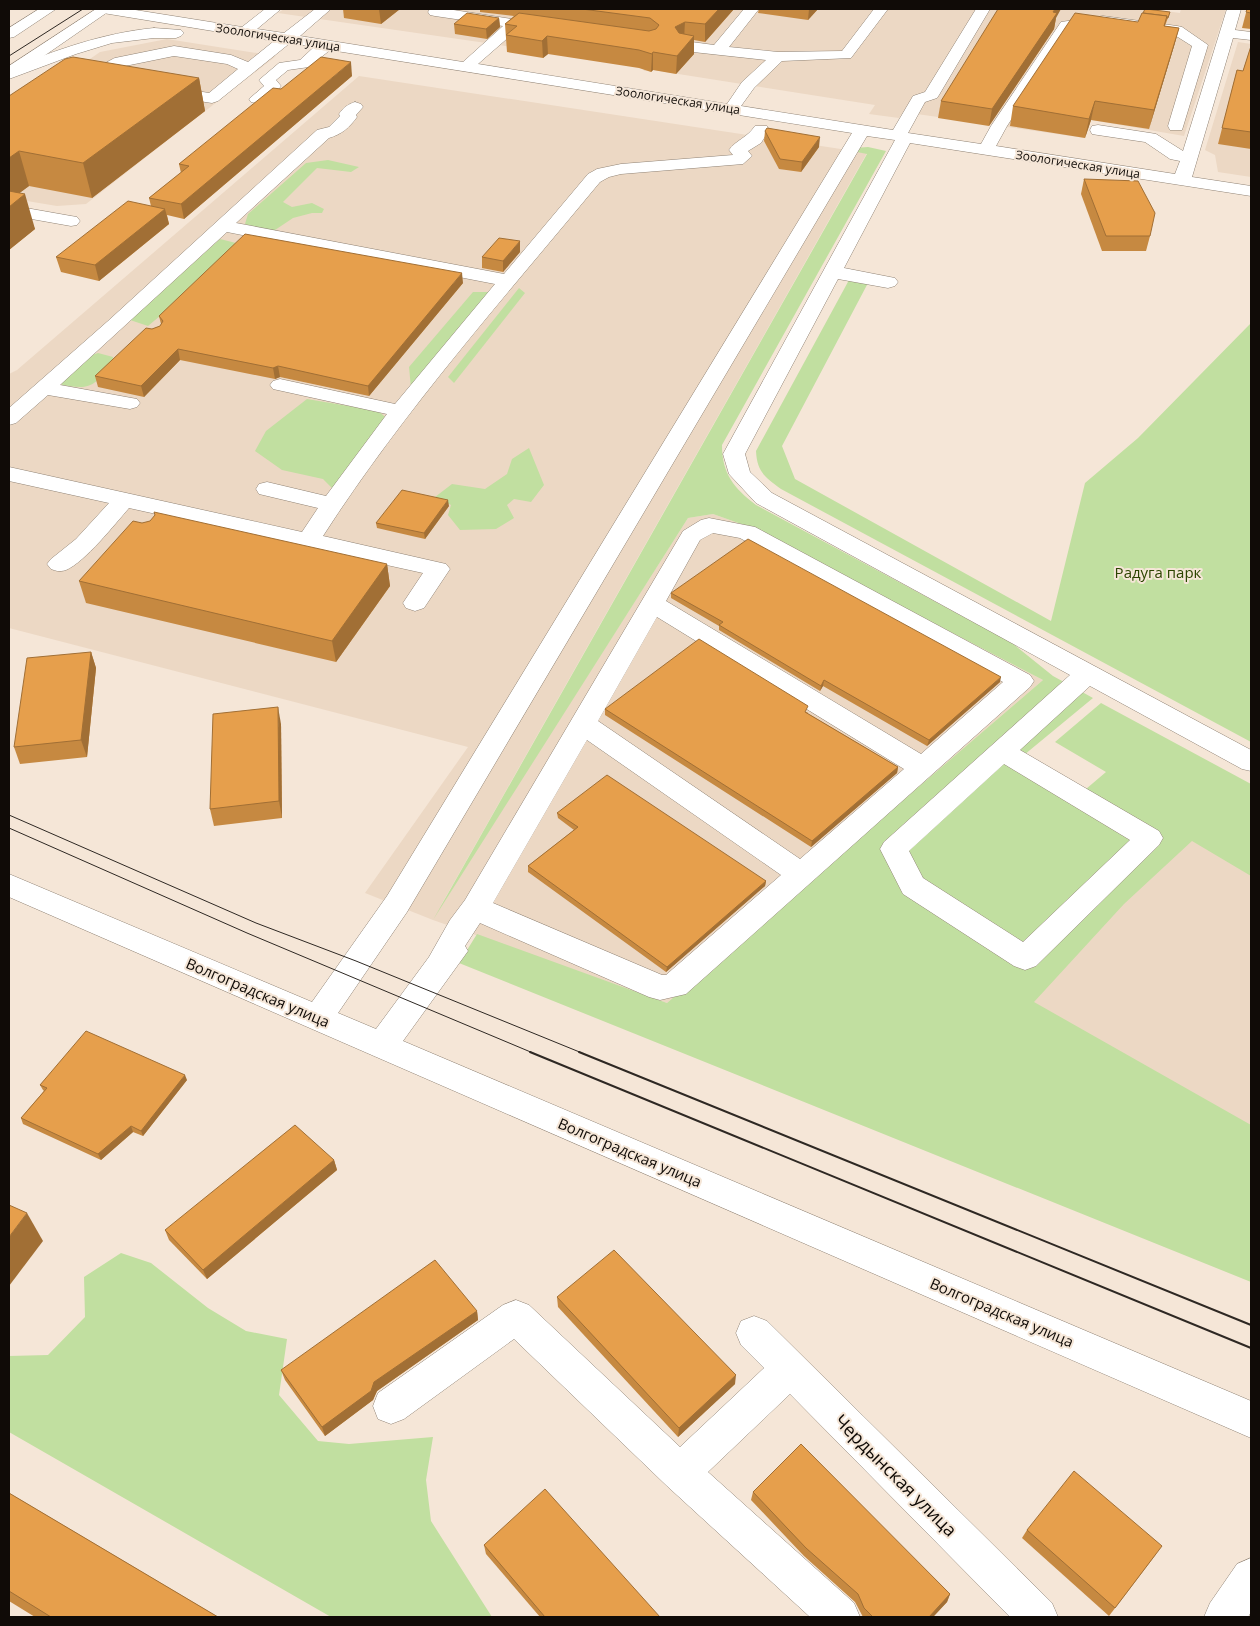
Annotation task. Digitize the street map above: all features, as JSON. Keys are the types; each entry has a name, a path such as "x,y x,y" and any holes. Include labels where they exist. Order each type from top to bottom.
{"street":[{"path":"9,34 50,9"},
{"path":"9,74 104,9"},
{"name":"Зоологическая улица","path":"104,9 267,20 287,38 901,137 1251,191"},
{"path":"188,9 198,14 306,22"},
{"path":"148,88 212,98 324,9"},
{"path":"440,9 435,12 563,30"},
{"path":"718,50 752,9"},
{"path":"684,46 778,57 846,55 881,9"},
{"path":"983,9 931,95 919,99 832,272 734,454 740,474 764,498 1251,762"},
{"path":"1182,181 1234,9"},
{"path":"986,150 999,126 1066,26 1103,20 1177,30 1200,45 1176,126"},
{"path":"467,66 516,24"},
{"path":"9,74 74,48 121,36 171,33 267,40 287,38"},
{"path":"1227,33 1251,36"},
{"path":"257,99 273,86 267,80 284,66 304,64 326,44"},
{"path":"70,86 92,79 115,63 174,51 231,60 250,69"},
{"path":"731,109 748,85 778,57"},
{"path":"92,79 111,82"},
{"path":"700,122 712,106"},
{"path":"9,419 44,388 125,327 223,226 323,134 335,131 349,117 347,114 355,107"},
{"path":"308,541 332,504 400,411 594,178 604,173 621,170 737,160 744,156 737,150 755,139 752,129 795,135"},
{"path":"318,1018 396,904 862,130"},
{"path":"1098,130 1150,138 1176,156 1190,157"},
{"path":"9,193 59,202"},
{"path":"9,210 72,222"},
{"path":"223,226 508,281"},
{"path":"832,272 888,282"},
{"path":"280,385 400,411"},
{"path":"44,388 130,403"},
{"path":"9,474 438,569 415,603"},
{"path":"267,490 332,504"},
{"path":"59,564 84,544 124,500"},
{"path":"382,1045 440,965 471,932 475,908 584,724 691,536 709,525 747,532 1021,681 675,985 660,988 475,908"},
{"path":"101,526 128,532"},
{"path":"653,604 923,768"},
{"path":"1002,751 1149,838 1025,958 913,886 894,849 1002,751 1087,674"},
{"path":"584,724 801,874"},
{"name":"Волгоградская улица","path":"9,885 1251,1420"},
{"path":"390,1406 516,1317 680,1473 840,1617"},
{"name":"Чердынская улица","path":"754,1333 1038,1617"},
{"path":"680,1473 791,1368"},
{"path":"1224,1617 1251,1578"}],"shaded area":[{"path":"284,9 1152,9 1180,13 1181,9 1226,9 1184,136 1091,120 1085,138 903,112 899,118 869,114 875,105 653,70 644,71 643,68 493,44 278,13"},
{"path":"167,39 276,56 86,204 57,206 9,198 9,115 100,52"},
{"path":"1238,42 1251,44 1251,177 1218,172 1215,155 1205,150"},
{"path":"359,76 867,153 440,907 688,518 713,514 744,525 1043,680 667,1003 433,920 365,893 468,747 9,628 9,374 17,370"},
{"path":"1230,780 1251,791 1251,1145 1015,1001"}],"green space":[{"path":"868,147 886,151 722,445 724,464 731,479 741,493 756,505 1012,643 1053,676 1093,698 1024,755 1086,789 1106,772 1055,742 1101,703 1251,784 1251,876 1192,841 1124,904 1034,1002 1251,1125 1251,1282 459,963 477,934 667,1003 1043,680 744,525 713,514 688,518 433,920 867,154 852,151 854,148"},
{"path":"328,160 359,167 351,172 317,168 283,202 292,207 312,203 324,209 322,213 312,213 293,218 275,230 264,231 245,224 248,214 306,163"},
{"path":"220,239 240,244 148,326 130,320"},
{"name":"Радуга парк","path":"849,280 868,283 782,446 795,479 1051,621 1085,483 1138,438 1251,323 1251,742 781,489 763,473 758,464 756,451"},
{"path":"519,288 525,293 454,383 448,377"},
{"path":"473,292 491,292 411,388 409,367"},
{"path":"98,353 113,357 112,366 100,378 91,385 86,386 62,385 61,380 89,356"},
{"path":"307,399 378,411 389,420 335,491 323,479 282,470 255,451 266,431"},
{"path":"529,448 544,485 531,502 514,499 507,505 514,518 496,529 460,530 448,515 451,505 435,497 452,484 485,489 507,474 512,459"},
{"path":"121,1253 151,1263 208,1308 246,1331 287,1339 279,1395 318,1441 349,1444 433,1437 426,1480 431,1521 492,1617 331,1617 9,1432 9,1356 48,1355 85,1317 84,1277"}],"building":[{"path":"582,9 719,9 705,24 685,22 675,27 679,33 694,36 677,56 653,52 652,54 639,50 547,36 542,41 506,35 517,26 505,24 519,13 649,31 656,29 659,25 650,18"},
{"path":"998,9 1055,9 1053,12 1057,13 992,109 941,101"},
{"path":"1145,9 1170,12 1167,18 1167,16 1143,13"},
{"path":"1247,9 1251,9 1251,13 1246,12"},
{"path":"467,13 499,18 486,29 454,24"},
{"path":"1075,13 1138,22 1142,13 1167,16 1164,26 1179,28 1154,110 1095,101 1089,119 1013,106"},
{"path":"1251,46 1251,132 1222,128 1237,70 1243,71"},
{"path":"73,57 199,78 83,163 19,151 9,158 9,96 65,59"},
{"path":"321,57 351,62 181,204 149,198 189,166 179,164 273,88 281,89"},
{"path":"767,128 820,137 802,162 780,159 765,131"},
{"path":"1084,179 1138,181 1155,213 1150,236 1106,236"},
{"path":"9,191 25,194 9,207"},
{"path":"128,201 165,209 95,265 56,257"},
{"path":"245,234 462,273 368,386 278,366 273,368 178,349 141,386 95,376 146,328 152,329 160,326 163,321 159,316"},
{"path":"499,238 520,241 503,261 482,257"},
{"path":"402,490 448,500 424,533 376,523"},
{"path":"154,512 387,564 332,641 79,581 133,521 142,523 150,521 155,515"},
{"path":"748,539 1001,677 929,740 824,680 821,686 719,625 723,622 671,593"},
{"path":"699,639 808,706 805,712 898,767 812,841 605,709"},
{"path":"91,652 81,740 14,747 27,658"},
{"path":"278,707 279,801 210,809 213,714"},
{"path":"607,775 766,881 667,967 528,866 578,827 557,813"},
{"path":"86,1031 185,1075 141,1131 131,1126 98,1154 21,1118 47,1088 40,1085"},
{"path":"295,1125 334,1160 203,1270 165,1230"},
{"path":"9,1205 27,1213 9,1237"},
{"path":"614,1250 736,1375 679,1428 557,1297"},
{"path":"435,1260 477,1311 374,1382 371,1391 322,1427 281,1370"},
{"path":"801,1444 950,1594 929,1617 873,1617 864,1608 858,1594 806,1548 753,1492"},
{"path":"1074,1471 1162,1546 1115,1608 1027,1530"},
{"path":"545,1489 660,1617 545,1617 484,1545"},
{"path":"9,1493 218,1617 51,1617 9,1591"}],"tram line":[{"path":"9,56 83,9"},
{"path":"9,815 256,923 356,961 582,1053"},
{"path":"9,828 247,933 533,1053"},
{"path":"530,1052 1251,1348"},
{"path":"579,1052 1251,1325"}]}
